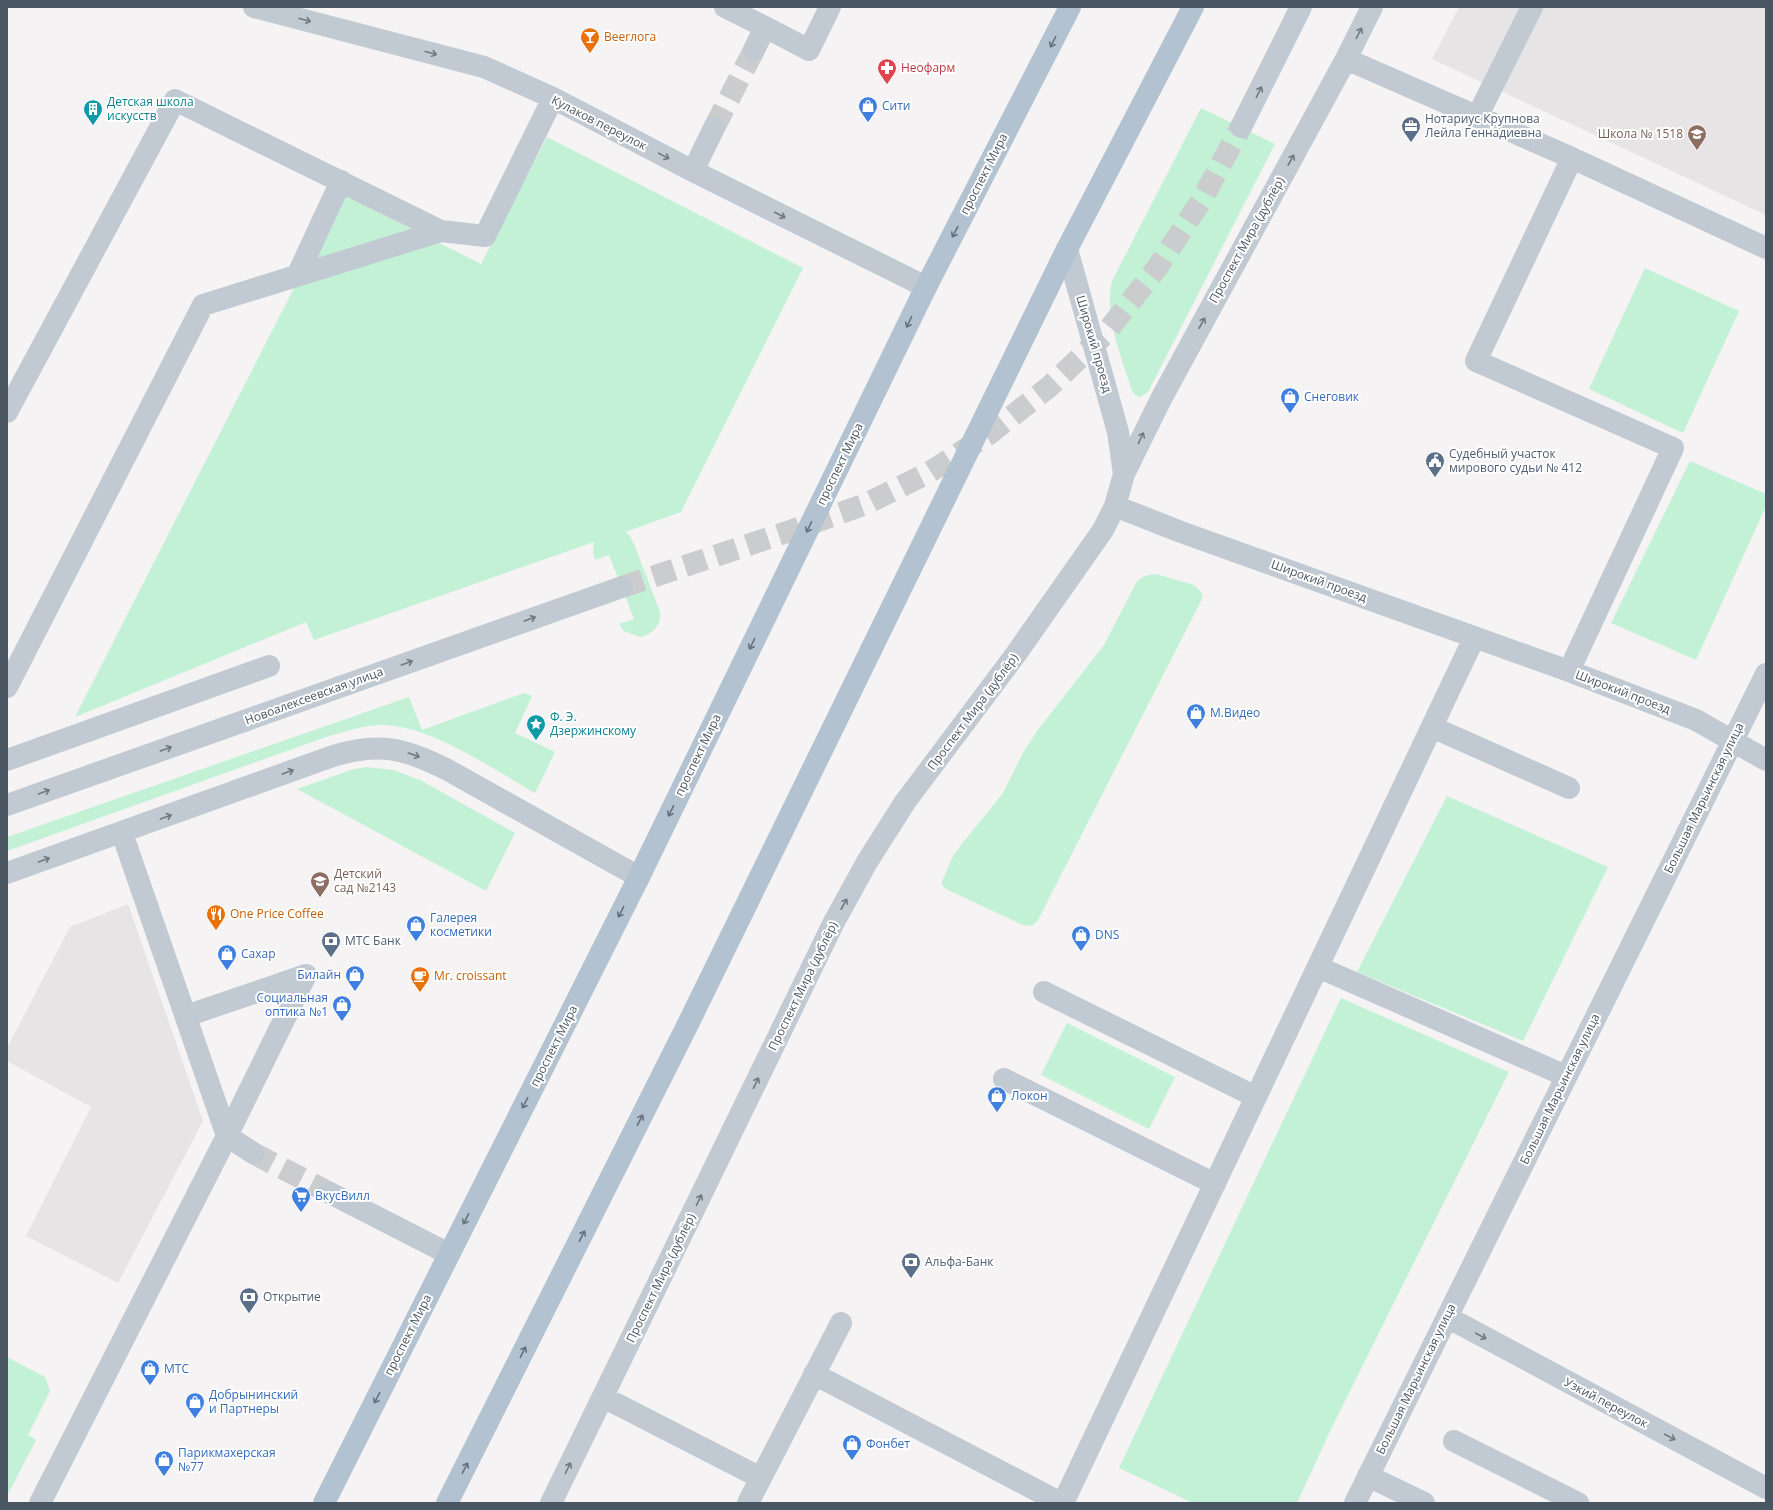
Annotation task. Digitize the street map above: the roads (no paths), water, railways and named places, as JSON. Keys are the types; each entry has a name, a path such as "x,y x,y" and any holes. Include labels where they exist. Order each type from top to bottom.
{"main road":[{"name":"проспект Мира","path":"324,1503 639,877 926,287 1070,7"},
{"path":"448,1503 686,1030 1067,249 1193,7"}],"street":[{"name":"Кулаков переулок","path":"254,7 286,11 484,67 553,98 693,171 926,287"},
{"path":"725,7 809,50 830,7"},
{"path":"1242,127 1301,7"},
{"name":"Проспект Мира (дублёр)","path":"1124,474 1161,399 1346,59 1372,7"},
{"path":"1477,117 1532,7"},
{"path":"754,50 765,27"},
{"path":"1346,59 1572,158 1766,248"},
{"path":"7,412 175,100 441,231 485,236 553,98"},
{"path":"693,171 714,128"},
{"path":"1569,671 1673,448 1476,361 1572,158"},
{"path":"297,276 341,181"},
{"path":"7,687 203,305 441,231"},
{"name":"Широкий проезд","path":"1067,249 1118,432 1124,474 1115,506 1181,532 1569,671 1696,720 1766,760"},
{"name":"Проспект Мира (дублёр)","path":"551,1503 834,922 867,862 905,802 1016,654 1090,550 1103,530 1115,506"},
{"name":"Новоалексеевская улица","path":"7,805 622,587"},
{"path":"814,1374 1062,1503 1474,638"},
{"path":"7,760 269,666"},
{"name":"Большая Марьинская улица","path":"1355,1503 1766,674"},
{"path":"1432,727 1569,788"},
{"path":"7,873 352,750 382,748 397,749 413,754 446,769 639,877"},
{"path":"122,833 227,1136 253,1153"},
{"path":"1318,967 1566,1076"},
{"path":"40,1503 227,1136 306,975 186,1016"},
{"path":"1044,992 1256,1097"},
{"path":"1004,1079 1215,1184"},
{"path":"330,1192 449,1254"},
{"name":"Узкий переулок","path":"1447,1317 1766,1488"},
{"path":"748,1503 841,1323"},
{"path":"603,1397 761,1478"},
{"path":"1454,1441 1578,1503"},
{"path":"1368,1476 1424,1503"}],"tunnel":[{"path":"714,128 754,50"},
{"path":"622,587 866,504 930,472 989,434 1049,387 1105,334 1157,268 1201,201 1241,127"},
{"path":"253,1153 330,1193"}],"place":[{"name":"Beerлога","path":"590,54"},
{"name":"Неофарм","path":"887,85"},
{"name":"Сити","path":"868,123"},
{"name":"Детская школа искусств","path":"93,126"},
{"name":"Нотариус Крупнова Лейла Геннадиевна","path":"1411,143"},
{"name":"Школа № 1518","path":"1697,151"},
{"name":"Снеговик","path":"1290,414"},
{"name":"Судебный участок мирового судьи № 412","path":"1435,478"},
{"name":"М.Видео","path":"1196,730"},
{"name":"Ф. Э. Дзержинскому","path":"536,741"},
{"name":"Детский сад №2143","path":"320,898"},
{"name":"One Price Coffee","path":"216,931"},
{"name":"Галерея косметики","path":"416,942"},
{"name":"DNS","path":"1081,952"},
{"name":"МТС Банк","path":"331,958"},
{"name":"Сахар","path":"227,971"},
{"name":"Билайн","path":"355,992"},
{"name":"Mr. croissant","path":"420,993"},
{"name":"Социальная оптика №1","path":"342,1022"},
{"name":"Локон","path":"997,1113"},
{"name":"ВкусВилл","path":"301,1213"},
{"name":"Альфа-Банк","path":"911,1279"},
{"name":"Открытие","path":"249,1314"},
{"name":"МТС","path":"150,1386"},
{"name":"Добрынинский и Партнеры","path":"195,1419"},
{"name":"Фонбет","path":"852,1461"},
{"name":"Парикмахерская №77","path":"164,1477"}]}
